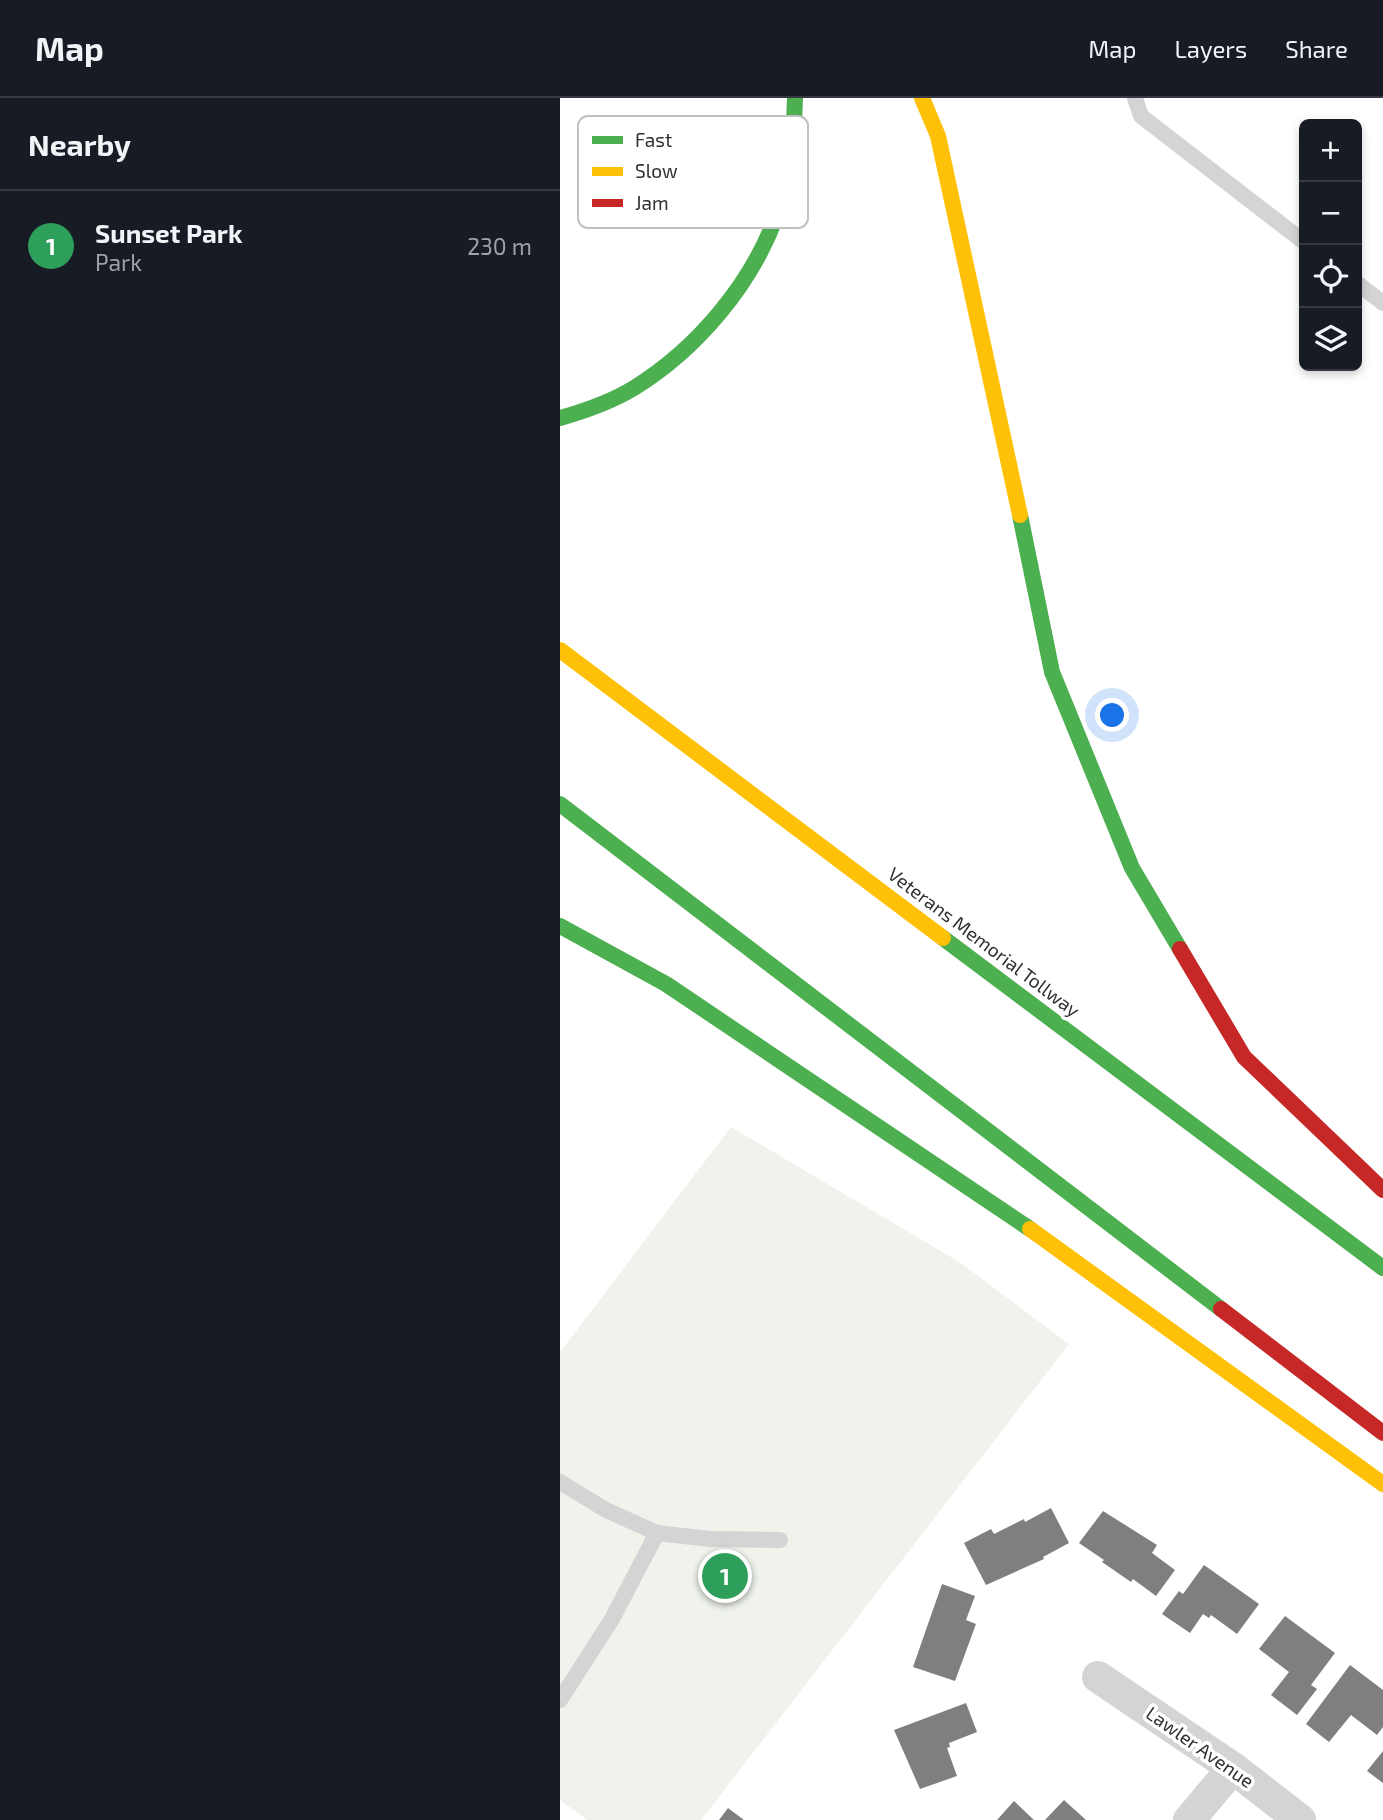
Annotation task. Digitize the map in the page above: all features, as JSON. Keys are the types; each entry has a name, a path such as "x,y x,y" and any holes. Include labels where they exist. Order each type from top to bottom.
{"highway":[{"path":"795,116 796,98"},
{"path":"922,98 938,136 1005,438 1052,672 1132,868 1244,1057 1383,1190"},
{"path":"560,418 632,390 663,369 738,288 771,228"},
{"name":"Veterans Memorial Tollway","path":"560,650 1383,1268"},
{"path":"560,804 1383,1433"},
{"path":"560,926 666,984 1014,1216 1383,1485"}],"street":[{"name":"Lawler Avenue","path":"1098,1677 1233,1768 1300,1820"},
{"path":"1189,1820 1233,1768"}],"lane":[{"path":"1135,98 1141,116 1299,238"},
{"path":"1362,287 1383,303"},
{"path":"560,1482 606,1510 657,1533 710,1539 780,1541"},
{"path":"560,1700 612,1619 657,1533"}],"shaded area":[{"path":"731,1127 961,1263 1069,1344 701,1820 587,1820 560,1800 560,1352"}],"building":[{"path":"1051,1508 1069,1543 1043,1557 1044,1559 986,1585 964,1543 991,1529 994,1534 1024,1519 1025,1522"},
{"path":"1103,1511 1157,1545 1152,1553 1175,1570 1156,1596 1133,1579 1131,1582 1079,1543"},
{"path":"1204,1565 1259,1604 1237,1634 1211,1615 1209,1618 1203,1614 1190,1633 1162,1614 1179,1591 1183,1594"},
{"path":"942,1584 975,1596 966,1620 976,1624 955,1681 913,1667"},
{"path":"1285,1616 1335,1653 1311,1685 1317,1689 1297,1715 1271,1695 1289,1672 1259,1649"},
{"path":"1350,1665 1383,1690 1383,1727 1377,1735 1351,1715 1329,1742 1306,1724"},
{"path":"966,1703 977,1732 949,1743 950,1747 947,1748 957,1776 920,1789 894,1730"},
{"path":"1383,1751 1383,1783 1367,1771"},
{"path":"1064,1800 1086,1820 1045,1820"},
{"path":"1014,1801 1034,1820 997,1820"},
{"path":"728,1808 744,1820 719,1820"}],"traffic: fast":[{"path":"794,116 795,98"},
{"path":"560,418 616,398 657,372 679,354 720,313 737,290 771,228"},
{"path":"1020,515 1052,672 1132,868 1180,949"},
{"path":"560,804 1221,1309"},
{"path":"560,926 666,984 1030,1229"},
{"path":"943,938 1383,1268"}],"traffic: slow":[{"path":"922,98 938,136 1020,515"},
{"path":"560,650 943,938"},
{"path":"1030,1229 1383,1484"}],"traffic: jam":[{"path":"1180,949 1244,1057 1383,1190"},
{"path":"1221,1309 1383,1433"}],"place":[{"name":"Sunset Park","path":"725,1576"}]}
